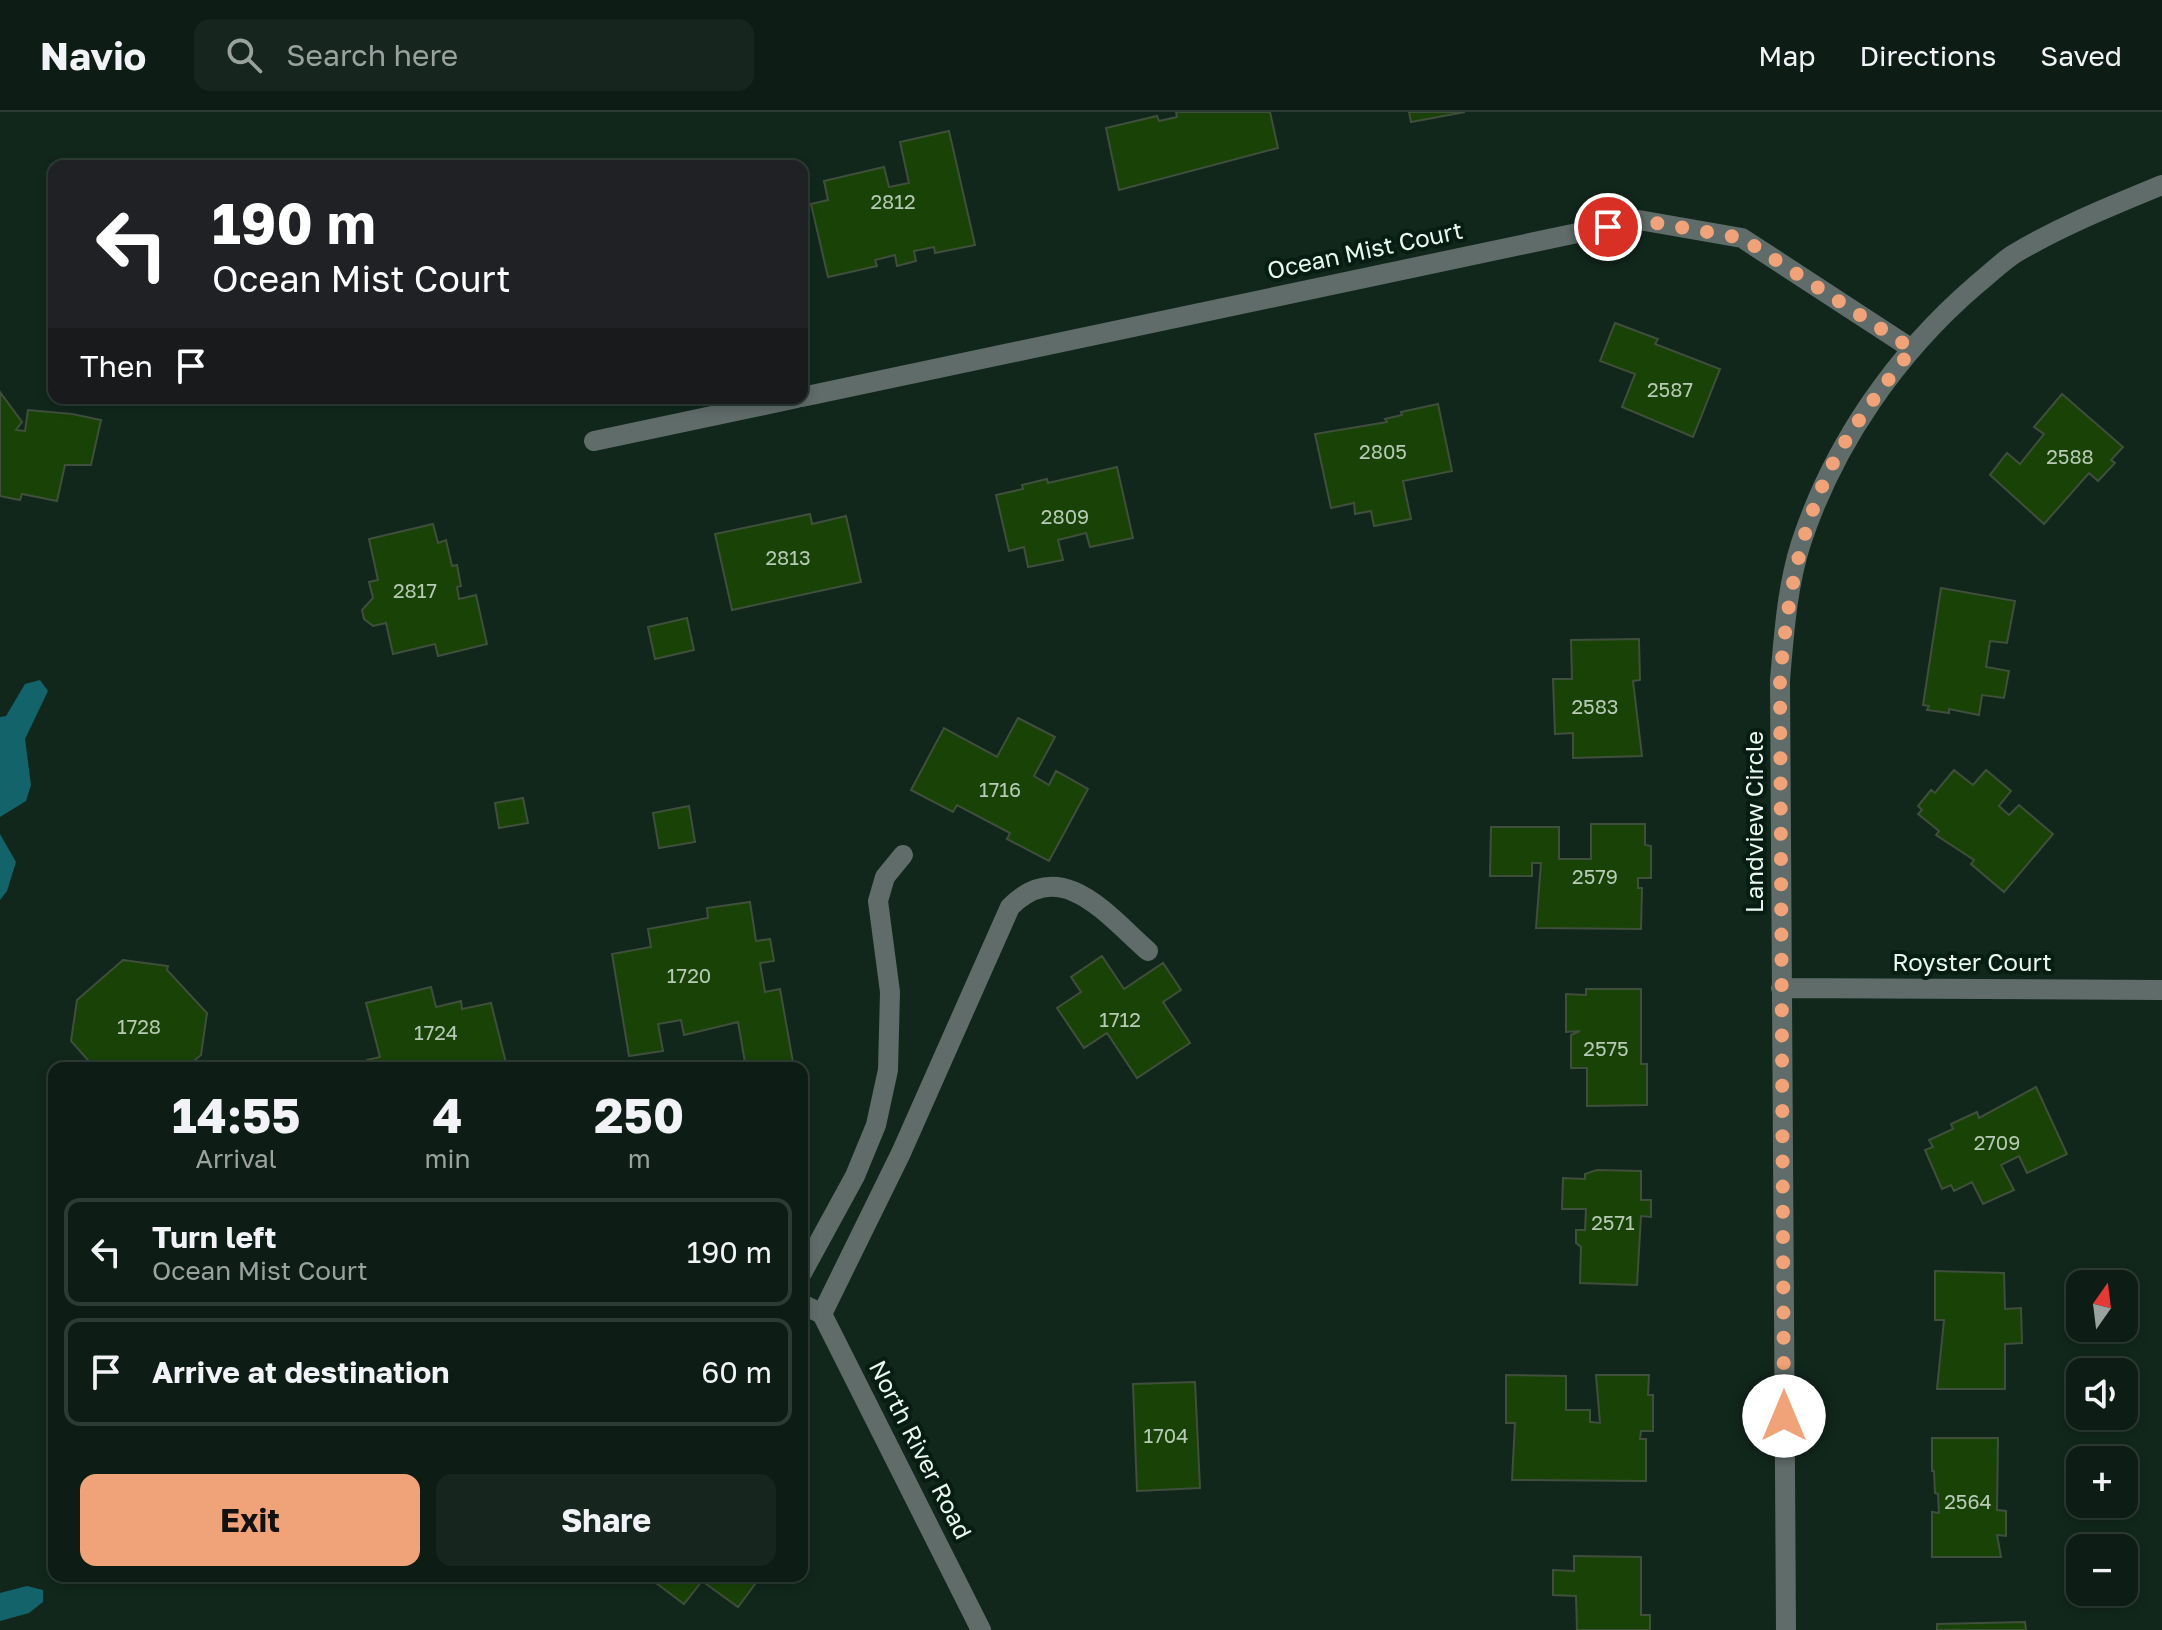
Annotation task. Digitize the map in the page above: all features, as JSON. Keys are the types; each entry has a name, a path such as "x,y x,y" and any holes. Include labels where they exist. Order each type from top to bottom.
{"street":[{"name":"Landview Circle","path":"1786,1630 1780,680 1786,612 1800,545 1824,481 1863,413 1912,349 1952,306 2011,256 2086,215 2162,185"},
{"name":"Ocean Mist Court","path":"808,396 1639,220 1742,238 1912,349"},
{"name":"Ocean Mist Court","path":"594,441 771,404"},
{"path":"808,1262 855,1176 876,1125 888,1070 890,992 878,901 885,877 903,855"},
{"path":"808,1307 822,1314 901,1153 1010,907 1023,895 1043,886 1069,887 1088,898 1148,951"},
{"name":"Royster Court","path":"1781,988 2162,990"},
{"name":"North River Road","path":"822,1314 981,1630"}],"water":[{"path":"40,680 48,691 25,739 31,785 26,801 0,817 0,717 6,716 25,684"},
{"path":"0,834 16,862 7,891 0,900"},
{"path":"27,1586 43,1590 43,1602 29,1613 0,1621 0,1593"}],"building":[{"path":"1176,112 1270,112 1278,148 1119,190 1106,128 1157,116 1159,121 1177,117"},
{"path":"1409,112 1465,112 1411,122"},
{"path":"949,131 975,245 935,253 934,247 914,251 916,261 897,266 895,255 875,260 877,266 828,277 811,204 828,200 824,181 884,167 889,187 909,183 900,142"},
{"path":"1615,323 1658,339 1655,344 1720,369 1693,437 1622,407 1635,374 1600,361"},
{"path":"0,392 22,422 16,430 25,431 28,410 101,420 91,465 65,465 57,501 22,494 20,500 0,496"},
{"path":"2062,394 2123,447 2111,460 2115,463 2098,481 2089,473 2044,524 1990,475 2007,453 2020,464 2044,434 2034,427"},
{"path":"1438,404 1452,471 1403,481 1411,519 1374,526 1371,511 1355,514 1354,503 1331,508 1315,434 1387,422 1385,419 1402,415 1401,412"},
{"path":"1117,467 1133,538 1090,547 1086,533 1058,540 1063,560 1028,567 1024,547 1009,551 996,495 1047,479 1048,483"},
{"path":"810,514 812,524 846,516 861,582 732,610 715,534"},
{"path":"433,524 438,543 446,540 452,566 457,565 461,586 457,587 459,599 476,595 487,644 438,656 435,644 393,654 386,623 373,626 364,619 362,610 373,598 369,582 378,580 369,539"},
{"path":"1941,588 2015,601 2007,643 1990,641 1986,667 2009,671 2004,698 1982,695 1979,715 1949,709 1949,713 1927,710 1929,706 1923,705"},
{"path":"687,618 694,650 655,659 648,627"},
{"path":"1639,639 1640,680 1633,681 1642,756 1573,758 1573,733 1555,734 1553,679 1572,679 1571,640"},
{"path":"1018,718 1055,737 1034,776 1049,785 1056,771 1088,789 1049,861 1007,839 1010,833 957,805 953,812 911,790 944,728 997,757"},
{"path":"1954,770 1973,785 1986,770 2011,791 1999,806 2009,815 2019,805 2053,834 2004,892 1971,864 1974,860 1936,835 1939,831 1918,814 1922,810 1918,806 1931,790 1935,793"},
{"path":"523,798 528,823 499,828 495,803"},
{"path":"689,806 695,842 659,848 653,813"},
{"path":"1591,824 1645,824 1645,845 1651,846 1651,878 1638,878 1638,888 1642,888 1641,929 1536,928 1541,863 1532,863 1532,876 1490,876 1491,827 1559,827 1559,859 1591,859"},
{"path":"750,902 756,941 770,939 774,961 760,963 765,992 780,989 793,1062 745,1062 738,1022 684,1035 681,1020 658,1024 663,1051 629,1056 612,954 651,947 648,929 708,918 707,908"},
{"path":"1102,956 1124,989 1163,963 1181,990 1163,1002 1190,1043 1137,1078 1107,1033 1084,1048 1057,1008 1081,992 1071,977"},
{"path":"123,960 168,966 167,970 207,1013 201,1055 192,1062 90,1062 71,1041 77,1000"},
{"path":"431,987 436,1007 461,1001 462,1009 491,1003 506,1062 368,1062 380,1057 366,1003"},
{"path":"1586,989 1641,989 1641,1064 1647,1064 1647,1105 1587,1106 1587,1068 1571,1068 1571,1035 1580,1031 1566,1032 1566,994 1586,995"},
{"path":"2036,1087 2067,1154 2027,1173 2019,1156 2001,1165 2014,1190 1983,1204 1972,1182 1954,1191 1951,1185 1942,1189 1925,1150 1933,1147 1929,1140 1953,1129 1951,1124 1977,1112 1979,1118"},
{"path":"1597,1170 1641,1171 1641,1200 1651,1200 1651,1217 1641,1216 1637,1285 1580,1283 1581,1247 1576,1243 1576,1230 1585,1230 1586,1209 1562,1209 1563,1178 1585,1179 1585,1174"},
{"path":"1935,1271 2004,1273 2005,1309 2021,1308 2022,1343 2005,1344 2005,1389 1937,1389 1944,1320 1935,1320"},
{"path":"1506,1375 1566,1376 1566,1410 1590,1410 1590,1422 1600,1423 1596,1375 1649,1375 1648,1395 1653,1395 1653,1431 1641,1431 1640,1439 1646,1439 1646,1481 1512,1480 1515,1423 1506,1423"},
{"path":"1195,1382 1200,1488 1137,1491 1133,1384"},
{"path":"1932,1438 1998,1438 1997,1510 2006,1511 2006,1536 1997,1535 2001,1557 1932,1557 1932,1512 1939,1513 1932,1471"},
{"path":"1574,1556 1641,1557 1641,1615 1650,1615 1650,1630 1577,1630 1576,1596 1553,1595 1553,1570 1574,1571"},
{"path":"655,1582 701,1582 684,1604"},
{"path":"703,1582 757,1582 738,1607"},
{"path":"2025,1622 2026,1630 1937,1630 1937,1624"}],"route":[{"path":"1608,227 1639,220 1742,238 1912,349 1863,413 1824,481 1800,545 1786,612 1780,680 1784,1416"}]}
